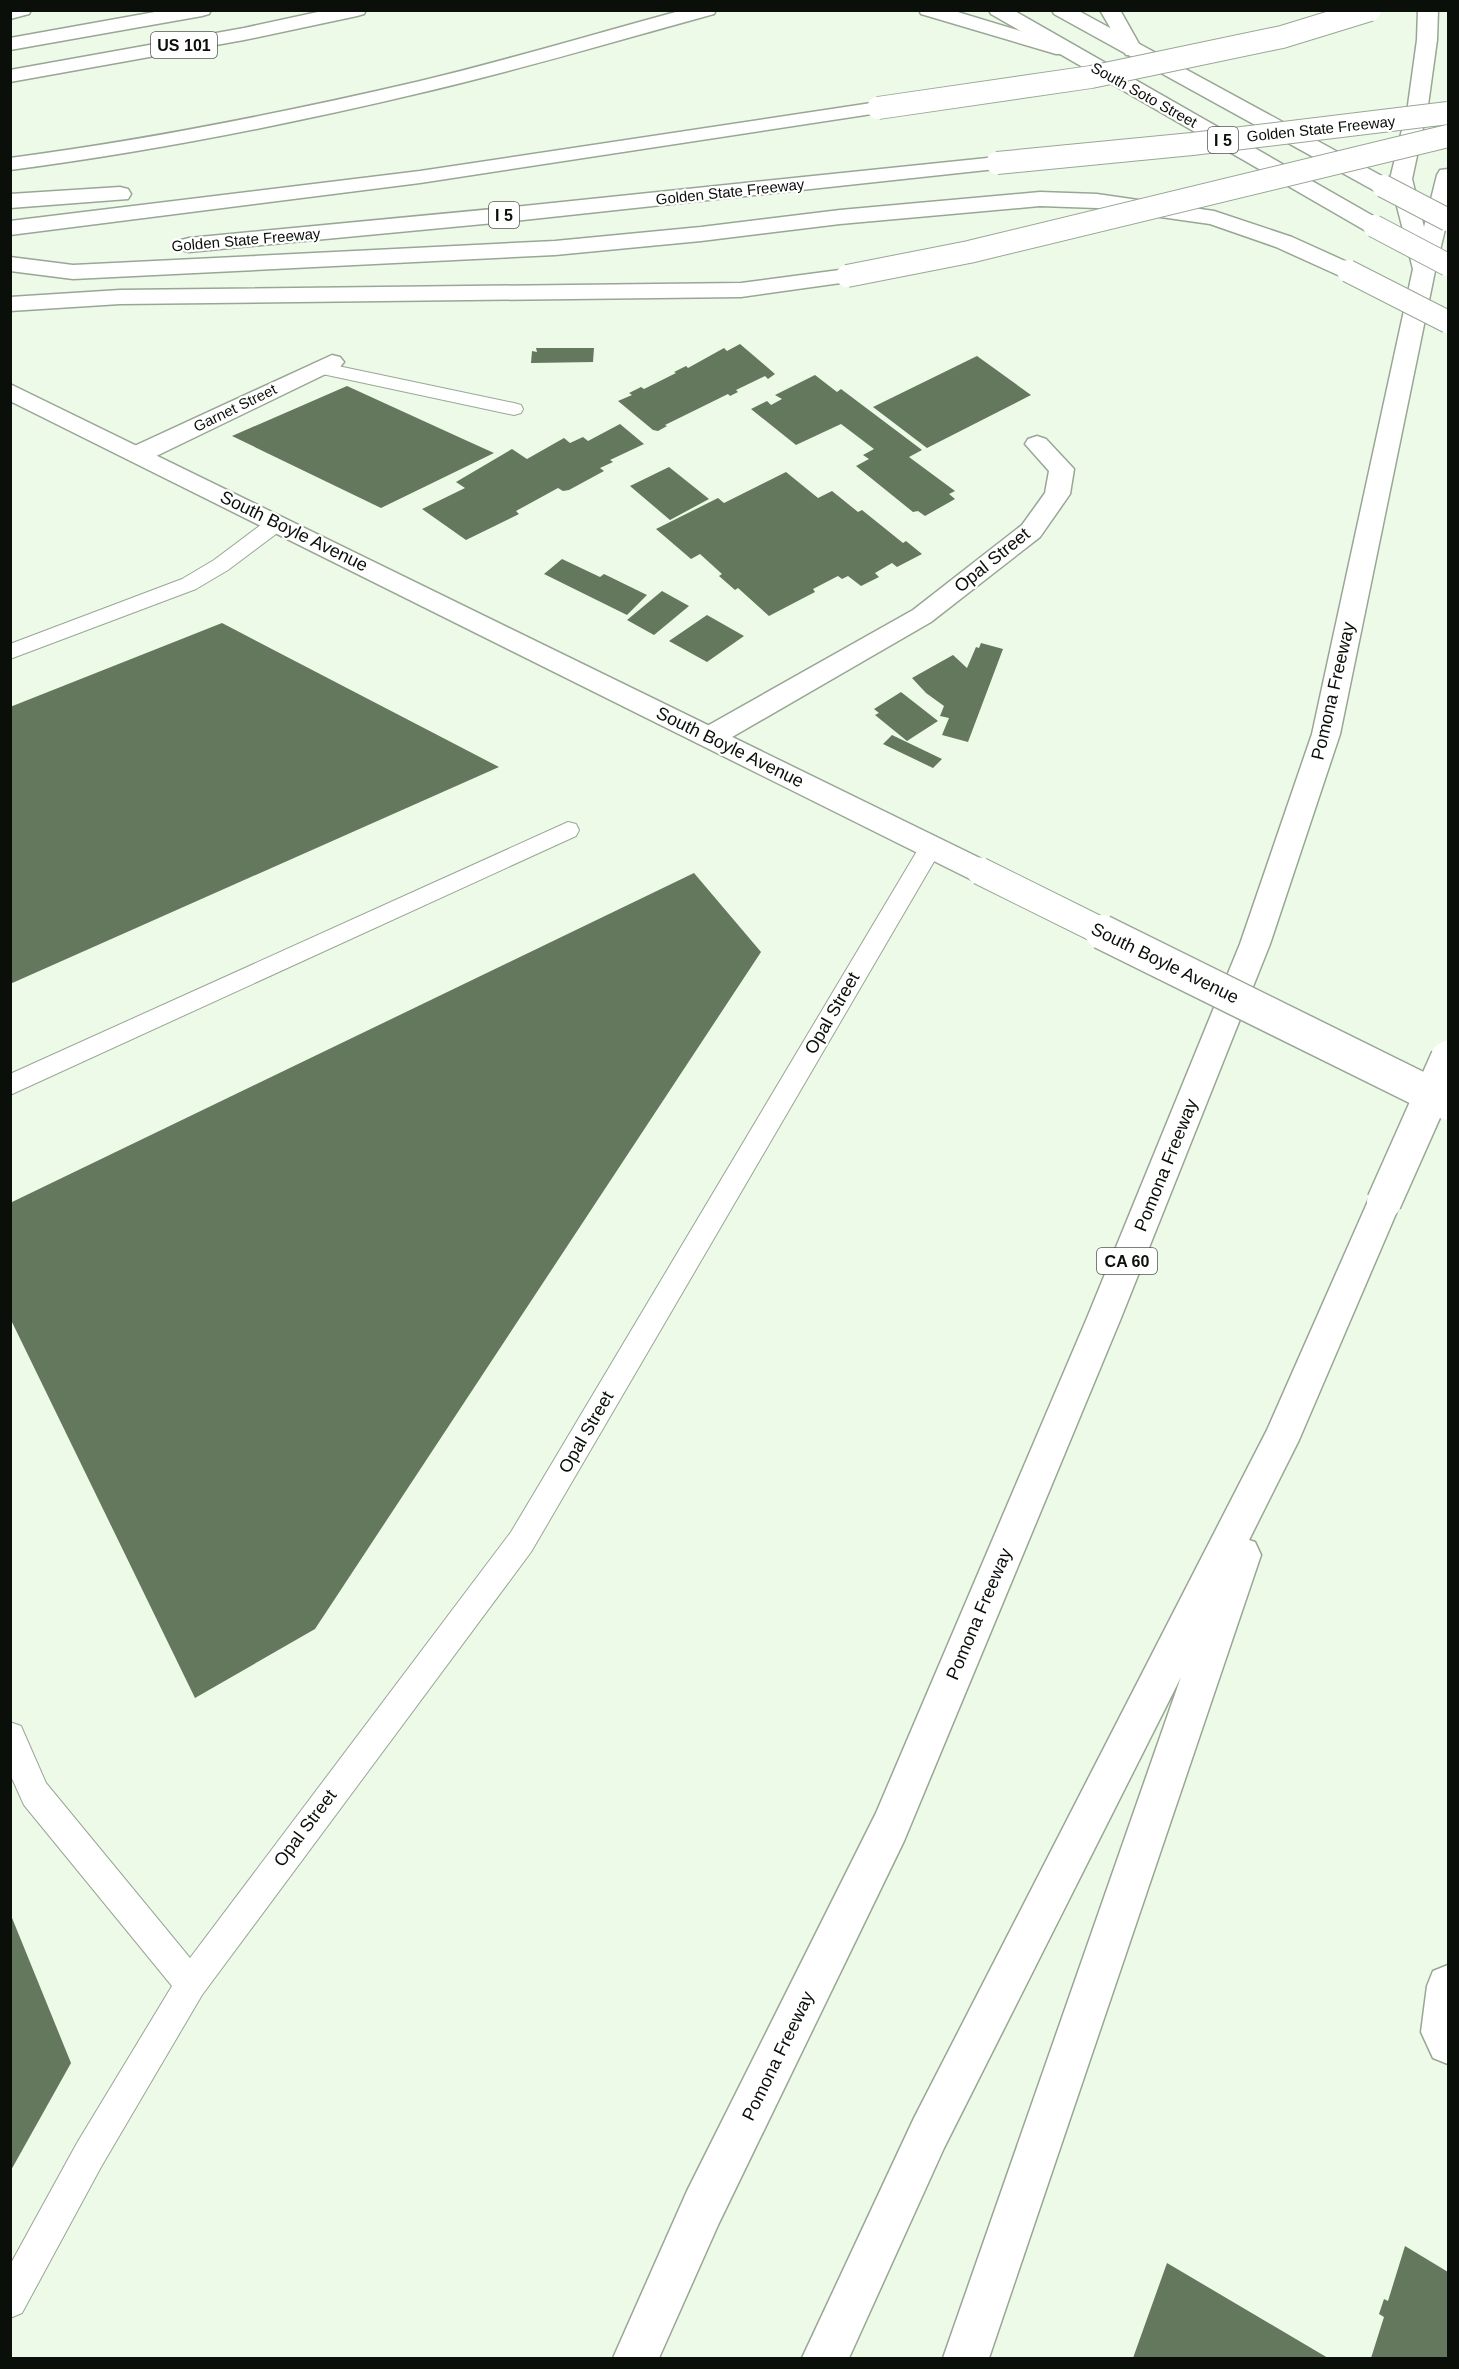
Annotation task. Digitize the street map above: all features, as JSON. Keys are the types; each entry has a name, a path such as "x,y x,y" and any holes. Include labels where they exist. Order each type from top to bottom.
{"main road":[{"path":"10,13 22,10"},
{"name":"US 101","path":"10,44 202,10"},
{"name":"US 101","path":"10,76 244,34 357,10"},
{"path":"10,164 102,152 273,120 421,87 707,10"},
{"path":"928,10 1063,50"},
{"name":"South Soto Street","path":"998,10 1063,50 1374,226 1436,268"},
{"name":"South Soto Street","path":"1061,10 1449,220"},
{"path":"1110,10 1134,51"},
{"path":"10,228 420,177 1091,77 1282,37 1370,10"},
{"path":"1428,10 1427,39 1418,105 1401,179 1436,268"},
{"path":"10,201 143,192 878,108"},
{"name":"Golden State Freeway","path":"10,263 502,216 1192,144 1449,112"},
{"path":"10,303 120,297 741,290 847,276 969,252 1449,136"},
{"name":"Pomona Freeway","path":"704,2207 890,1827 1104,1318 1255,944 1326,734 1436,268 1449,176"},
{"path":"10,263 73,272 555,248 701,234 840,217 1040,200 1097,201 1214,218 1284,242 1348,271 1449,322"},
{"name":"Garnet Street","path":"139,454 326,365"},
{"name":"South Boyle Avenue","path":"10,391 1449,1103"},
{"name":"Opal Street","path":"710,737 922,616 1031,531 1056,494 1062,469 1037,444"},
{"path":"825,2358 929,2133 1281,1440 1449,1058"},
{"path":"966,2358 1281,1440"},
{"path":"1445,2037 1449,1986"},
{"path":"617,2358 704,2207"},
{"path":"636,2358 704,2207"}],"lane":[{"path":"326,365 514,409"},
{"path":"10,652 189,584 221,565 277,523"},
{"path":"10,1085 568,830"},
{"name":"Opal Street","path":"10,2301 89,2155 191,1984 521,1542 931,847"},
{"path":"10,1737 35,1794 191,1984"}],"building":[{"path":"740,344 775,374 768,379 765,376 736,390 738,392 730,396 728,394 665,425 667,426 658,431 653,430 618,401 632,395 629,393 641,387 644,389 724,348 727,351"},
{"path":"536,348 594,348 593,362 531,363 532,351 537,352"},
{"path":"977,356 1031,395 927,448 873,407"},
{"path":"815,375 837,392 841,389 922,450 909,457 955,491 949,494 955,499 925,516 918,511 913,512 856,466 869,459 863,455 874,449 841,424 796,445 751,409 767,401 771,405 782,399 775,395"},
{"path":"347,386 494,453 381,508 232,436"},
{"path":"620,424 644,444 610,460 613,462 600,468 604,471 569,490 563,491 558,488 516,511 519,514 466,540 422,509 465,488 456,482 512,449 527,459 564,438 570,443 583,437 588,441"},
{"path":"669,467 709,499 670,520 630,486"},
{"path":"786,472 818,498 832,491 858,512 862,510 903,543 906,541 922,554 897,567 892,563 875,573 879,577 861,586 848,576 842,579 838,576 813,589 815,592 769,616 738,588 735,590 719,576 722,574 700,554 691,559 656,529 718,498 724,503"},
{"path":"562,559 600,577 604,574 647,595 627,615 544,574"},
{"path":"662,591 689,606 654,635 627,620"},
{"path":"707,615 744,636 707,662 669,641"},
{"path":"222,623 499,767 10,984 10,707"},
{"path":"981,643 1003,649 968,742 942,735 949,718 940,716 944,706 926,693 912,678 953,655 967,668 976,647 979,648"},
{"path":"901,692 938,721 907,741 875,715 879,713 874,709"},
{"path":"892,735 942,759 933,768 883,744"},
{"path":"694,873 761,952 315,1629 195,1698 10,1318 10,1203"},
{"path":"10,1913 71,2063 10,2172"},
{"path":"1405,2246 1448,2272 1448,2358 1371,2358 1384,2317 1379,2314 1384,2299 1388,2301"},
{"path":"1167,2263 1328,2358 1133,2358"}]}
